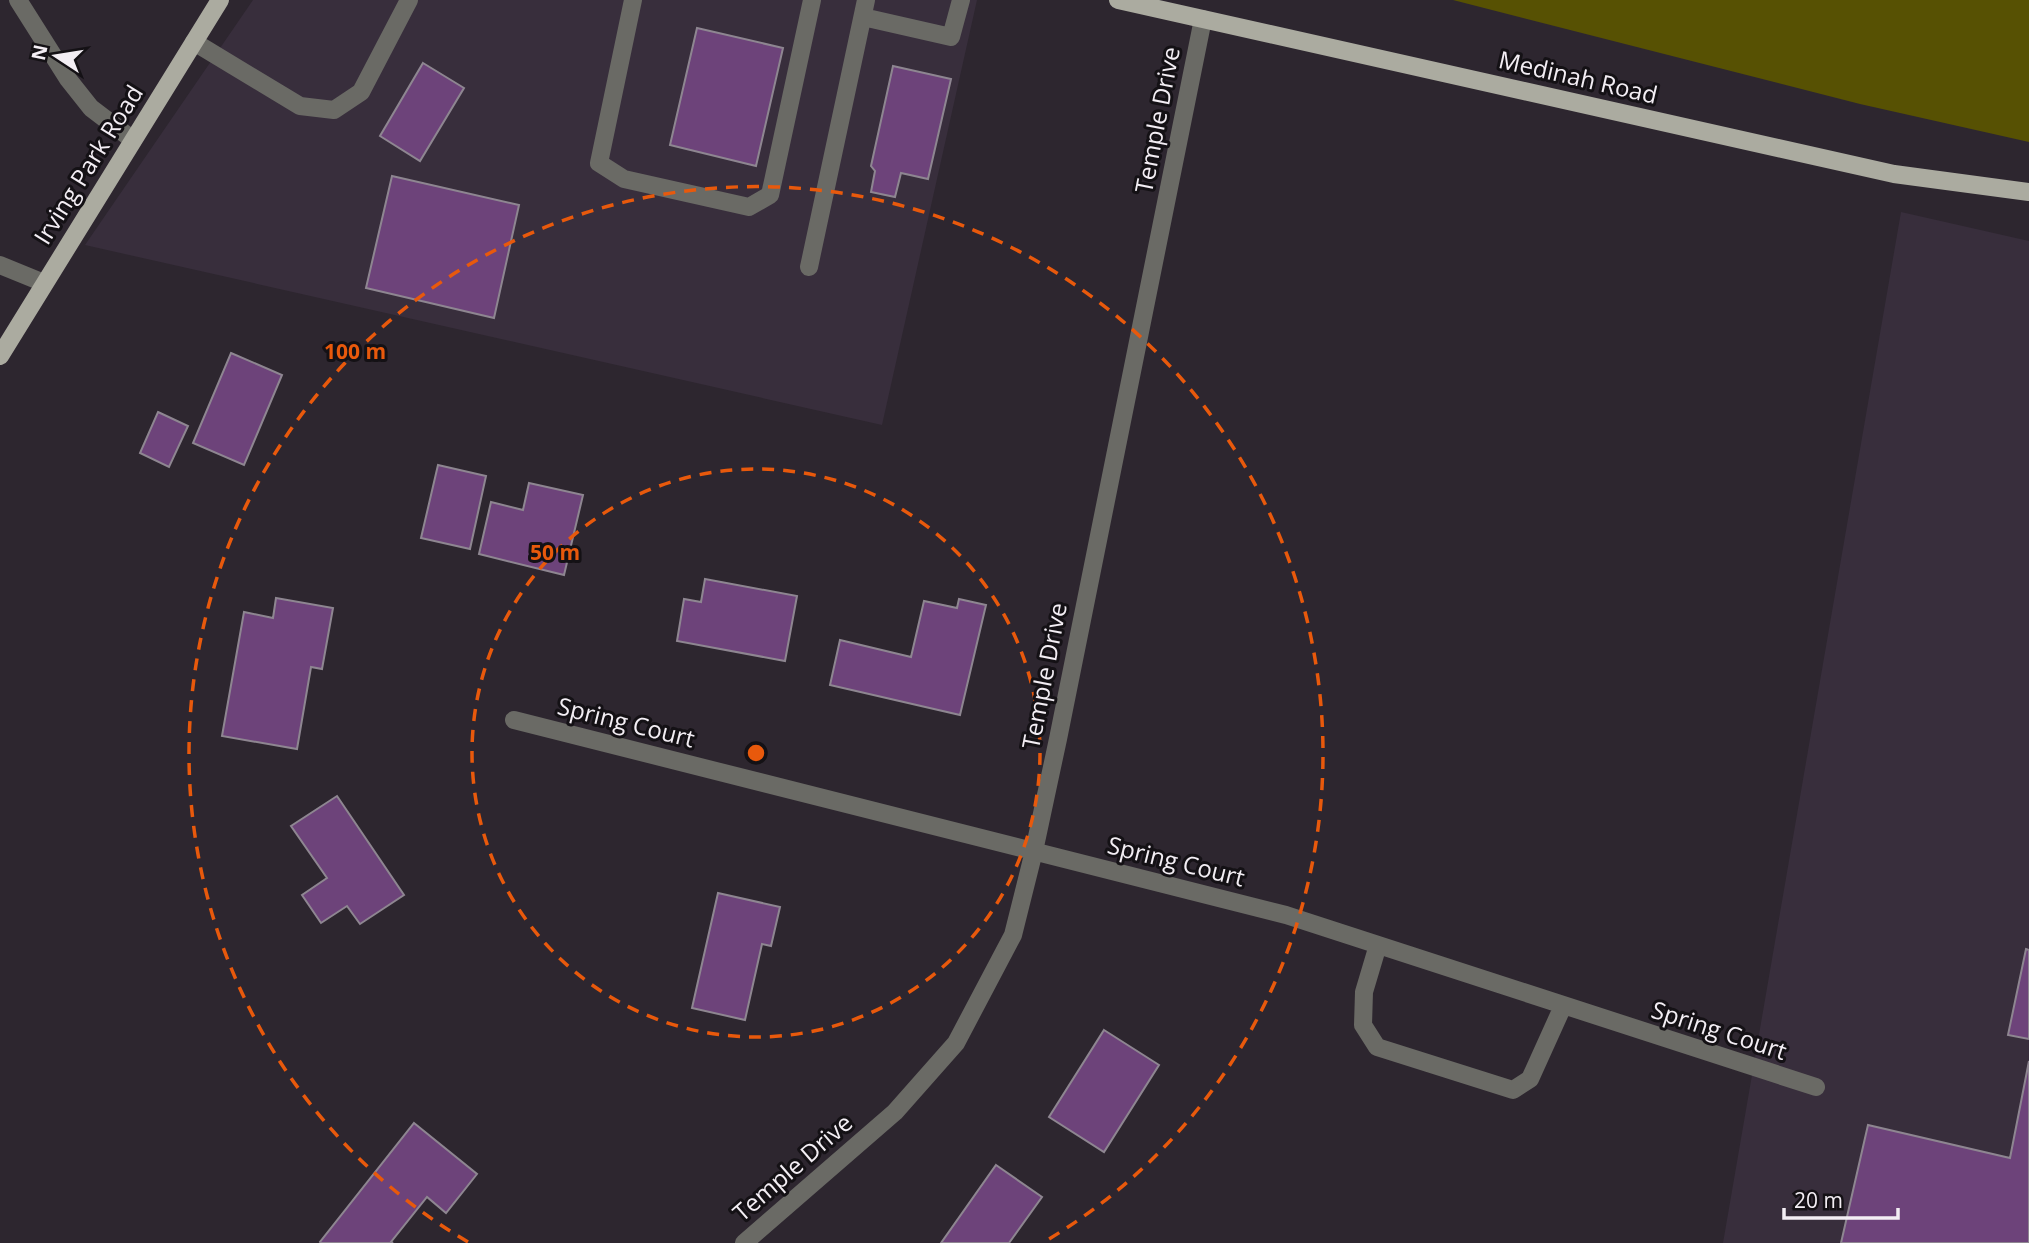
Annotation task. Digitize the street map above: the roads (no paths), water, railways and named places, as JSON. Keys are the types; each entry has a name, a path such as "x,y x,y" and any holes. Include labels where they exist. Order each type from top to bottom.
{"main road":[{"name":"Irving Park Road","path":"0,356 220,0"},
{"name":"Medinah Road","path":"1118,0 1894,174 2029,192"}],"street":[{"path":"18,0 68,79 91,108 133,140"},
{"path":"194,42 300,106 334,110 360,92 409,0"},
{"path":"633,0 599,163 624,179 749,206 770,195 812,0"},
{"path":"809,267 865,9 951,37 961,0"},
{"name":"Temple Drive","path":"744,1243 895,1112 956,1043 1013,935 1034,851 1203,19"},
{"path":"0,265 44,283"},
{"name":"Spring Court","path":"514,720 1286,915 1816,1087"},
{"path":"1378,945 1364,992 1363,1025 1377,1046 1390,1051 1513,1090 1530,1079 1563,1006"}]}
